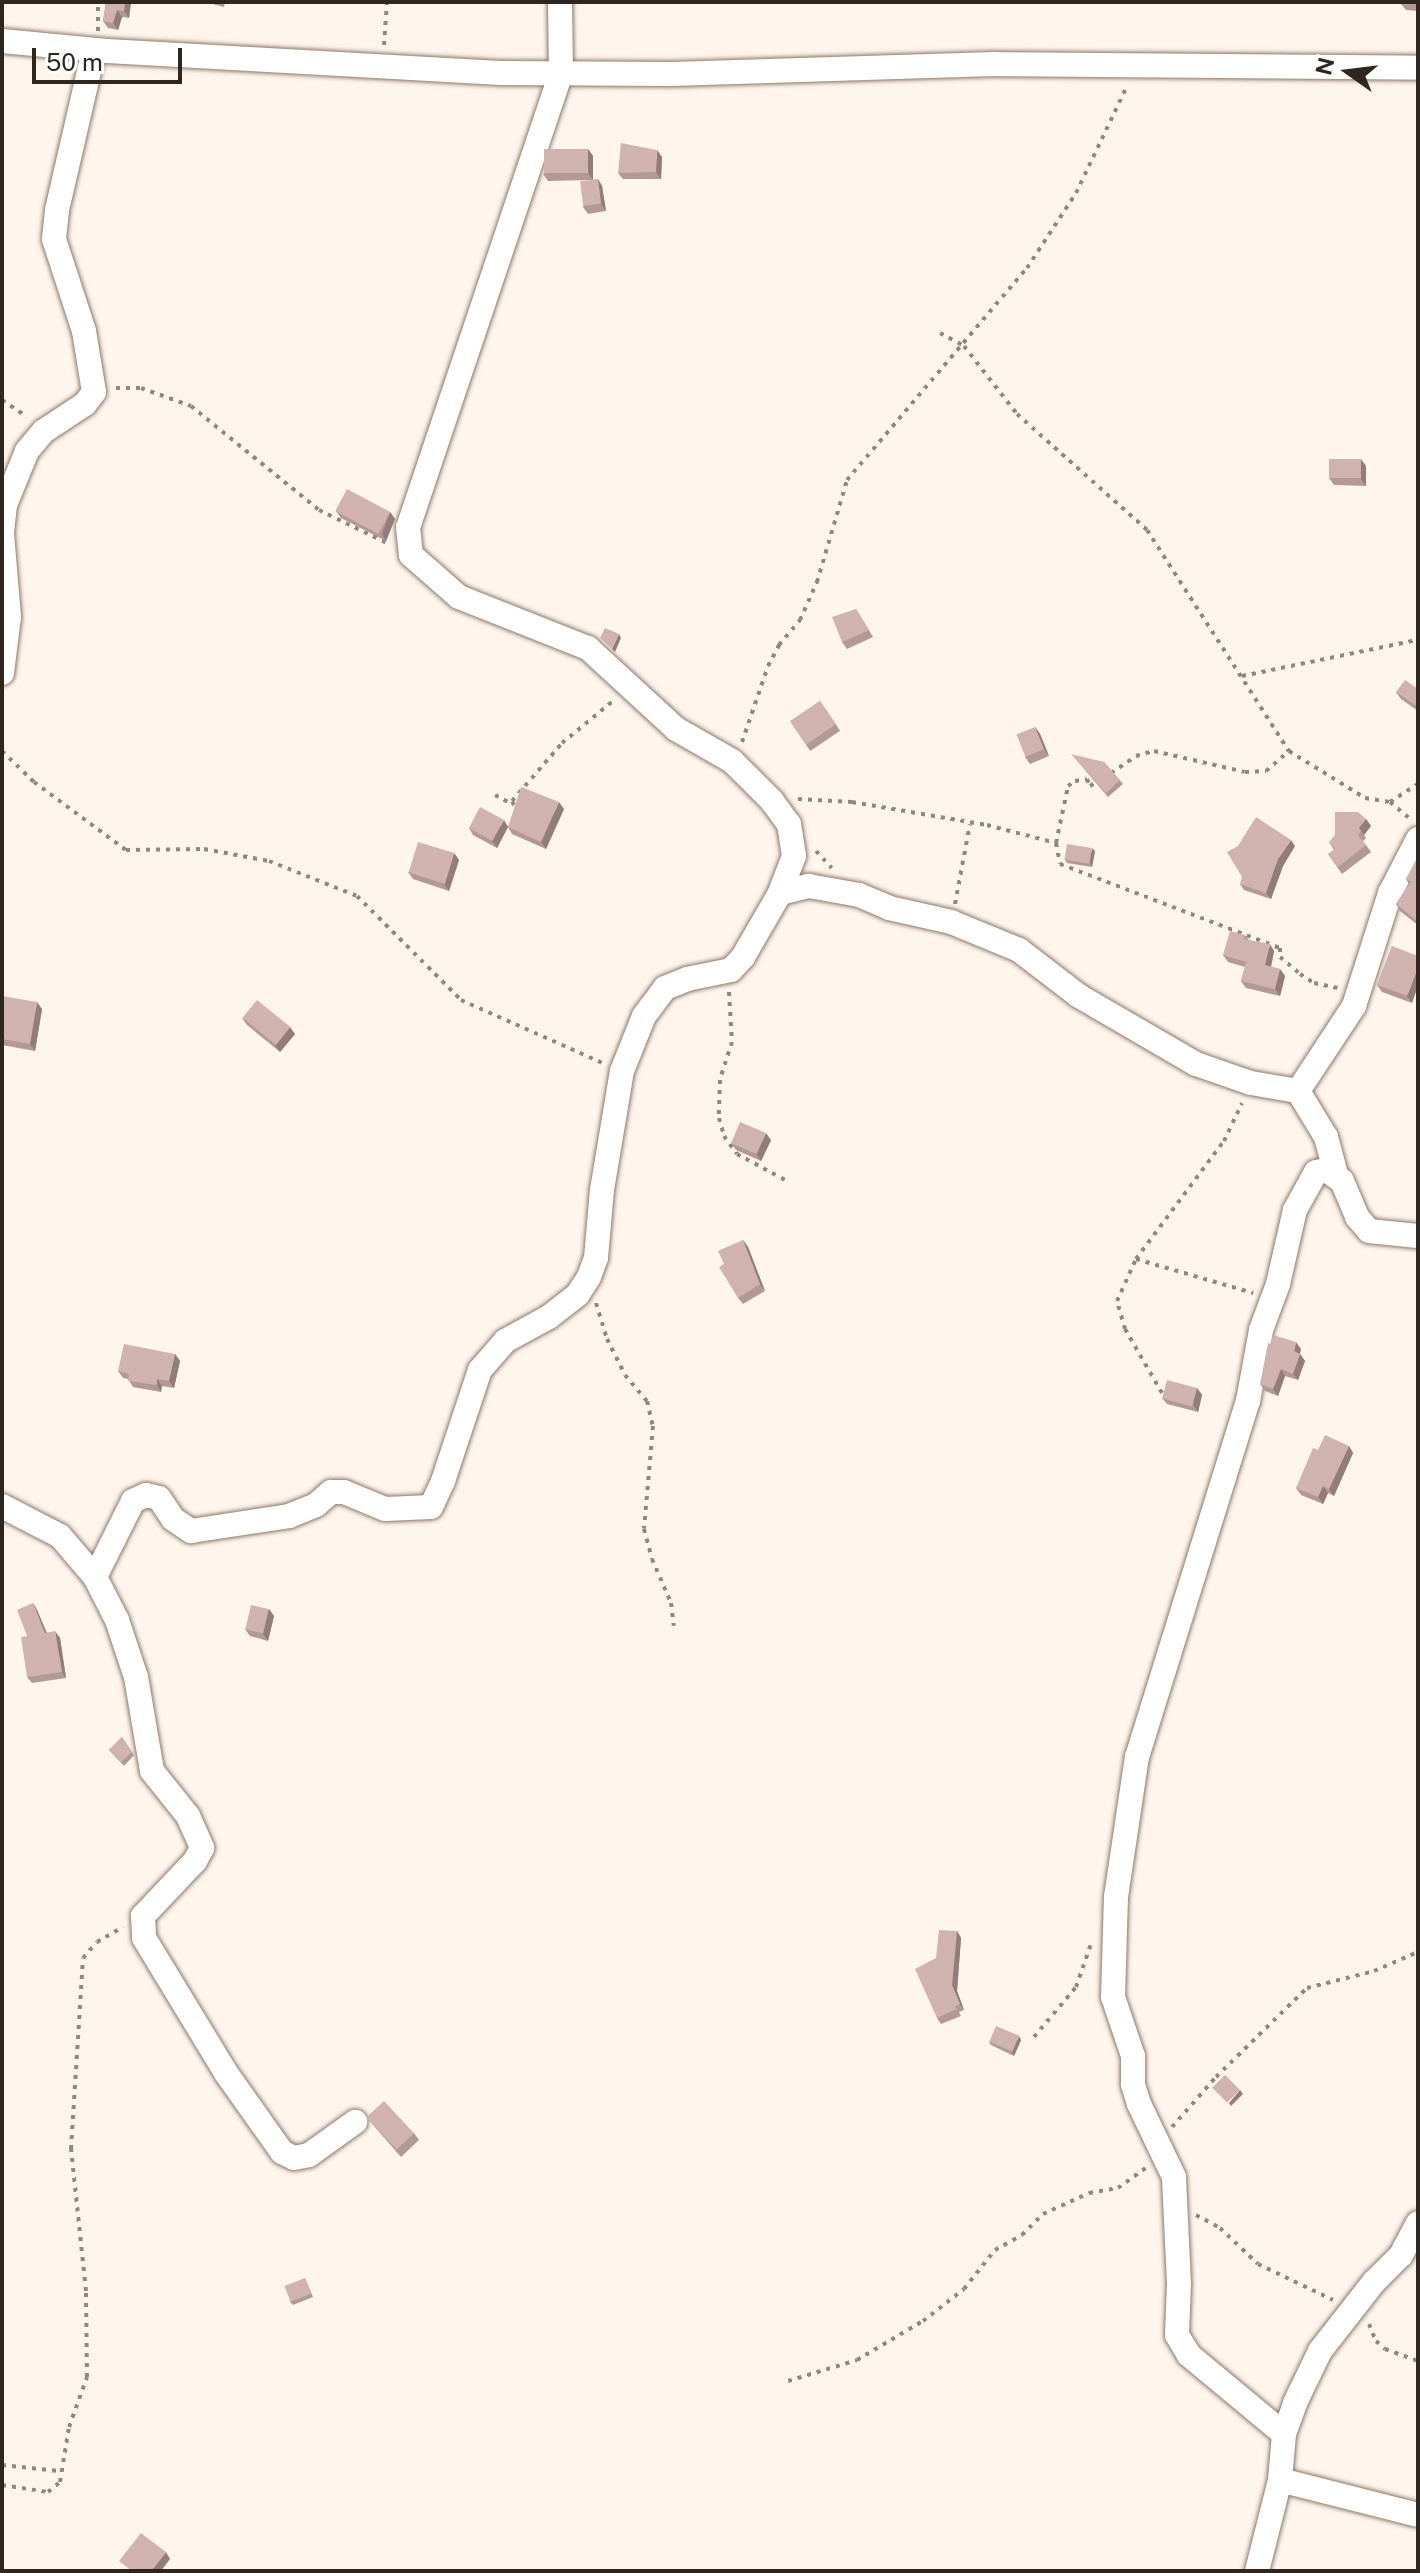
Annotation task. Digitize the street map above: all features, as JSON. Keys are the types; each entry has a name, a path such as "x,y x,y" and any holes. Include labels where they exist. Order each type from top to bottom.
{"street":[{"path":"95,1577 133,1501 146,1495 159,1498 173,1519 191,1531 289,1516 316,1505 331,1492 344,1492 385,1509 431,1507 443,1481 480,1370 505,1341 549,1317 578,1294 589,1277 596,1258 602,1190 622,1071 644,1016 665,988 687,979 731,970 743,957 780,893 794,856 789,824 772,801 732,761 676,729 588,648 459,597 411,555 408,527 561,73 560,2"},
{"path":"2,41 94,50 383,68 561,73 672,74 994,64 1418,68"},
{"path":"2,673 9,617 2,533 5,505 27,451 44,431 85,404 94,392 84,331 54,239 57,210 94,50"},
{"path":"1298,1091 1354,1006 1390,893 1418,839"},
{"path":"780,893 809,886 859,895 889,908 951,922 1019,950 1079,996 1196,1064 1251,1083 1298,1091 1326,1137 1336,1174 1357,1217 1369,1231 1418,1236"},
{"path":"1284,2434 1223,2387 1181,2345 1177,2335 1179,2284 1174,2177 1139,2104 1133,2084 1133,2056 1113,1997 1118,1882 1137,1757 1248,1401 1261,1330 1273,1299 1295,1210 1316,1172 1326,1170 1336,1174"},
{"path":"2,1506 60,1536 95,1577 117,1620 136,1677 152,1771 188,1816 202,1848 195,1861 143,1916 144,1938 226,2073 282,2152 294,2158 309,2155 355,2122"},
{"path":"1257,2571 1280,2480 1284,2434 1320,2351 1401,2255 1418,2223"},
{"path":"1280,2480 1418,2515"}],"path":[{"path":"383,68 387,2"},
{"path":"732,761 745,736 768,666 779,645 800,620 817,582 847,480 964,346 1027,268 1076,193 1136,66"},
{"path":"940,333 964,346 1017,414 1147,530 1289,751 1365,798 1390,802 1418,826"},
{"path":"94,392 141,388 191,406 319,510 411,555"},
{"path":"2,400 44,431"},
{"path":"1242,676 1418,640"},
{"path":"495,795 514,805 512,801 562,743 632,689"},
{"path":"2,751 34,782 126,850 204,849 269,861 357,896 461,1000 622,1071"},
{"path":"1289,751 1266,771 1245,772 1154,751 1136,756 1090,786 1087,779 1075,781 1068,786 1056,843 1060,864 1280,948 1280,957 1314,983 1359,990"},
{"path":"1390,802 1418,784"},
{"path":"772,801 818,798 852,802 1056,843"},
{"path":"789,824 859,895"},
{"path":"951,922 970,824"},
{"path":"731,970 732,1042 720,1080 719,1118 724,1136 737,1154 787,1181"},
{"path":"1162,1393 1118,1314 1117,1301 1136,1259 1224,1141 1251,1083"},
{"path":"1136,1259 1273,1299"},
{"path":"589,1277 607,1339 625,1375 647,1401 653,1426 644,1529 671,1603 674,1626"},
{"path":"2,2485 48,2492 60,2482 69,2427 87,2377 86,2291 71,2149 83,1958 97,1942 143,1916"},
{"path":"1034,2037 1076,1987 1092,1943"},
{"path":"788,2381 857,2360 923,2321 964,2289 995,2250 1022,2235 1043,2214 1089,2193 1118,2188 1140,2175 1188,2107 1264,2034 1297,1996 1320,1984 1374,1971 1418,1952"},
{"path":"1174,2209 1220,2228 1258,2264 1357,2304 1376,2341 1395,2355 1418,2361"},
{"path":"2,2465 60,2471"}],"building":[{"path":"106,2 125,2 124,11 117,10 113,23 103,21"},
{"path":"621,143 657,150 656,172 618,173"},
{"path":"544,149 588,149 588,173 544,173"},
{"path":"598,179 601,204 583,206 580,181"},
{"path":"1329,459 1361,459 1361,478 1329,478"},
{"path":"347,489 390,512 379,534 335,511"},
{"path":"856,609 869,630 842,642 832,617"},
{"path":"605,628 619,634 612,649 600,638"},
{"path":"1405,680 1418,689 1418,707 1396,692"},
{"path":"820,701 836,724 807,745 791,722"},
{"path":"1035,727 1044,749 1025,757 1016,734"},
{"path":"1071,754 1104,762 1120,780 1106,793"},
{"path":"521,787 559,802 541,842 508,827"},
{"path":"480,807 504,820 493,841 469,828"},
{"path":"1335,812 1358,812 1366,819 1358,835 1366,845 1338,867 1328,854 1335,849 1329,842 1335,835"},
{"path":"1256,817 1291,840 1278,859 1266,893 1240,884 1242,877 1227,852 1238,846"},
{"path":"418,842 454,853 445,884 409,873"},
{"path":"1067,844 1092,848 1089,864 1064,860"},
{"path":"1417,858 1418,922 1396,904 1411,882 1406,879"},
{"path":"1230,931 1245,935 1244,939 1270,944 1265,965 1280,969 1275,989 1241,981 1246,962 1223,955"},
{"path":"1392,946 1418,956 1418,967 1407,996 1377,985"},
{"path":"2,996 37,1002 30,1044 2,1039"},
{"path":"257,1000 290,1027 276,1045 243,1018"},
{"path":"740,1122 766,1133 757,1154 731,1143"},
{"path":"743,1240 760,1284 738,1298 719,1267 724,1264 718,1251"},
{"path":"1273,1335 1296,1342 1294,1351 1300,1354 1293,1374 1281,1369 1273,1389 1260,1384 1268,1343 1271,1344"},
{"path":"124,1344 175,1354 169,1381 157,1379 157,1385 128,1381 129,1374 118,1371"},
{"path":"1167,1380 1197,1388 1192,1406 1162,1398"},
{"path":"1325,1435 1349,1446 1329,1489 1323,1486 1318,1497 1296,1488 1313,1448 1318,1450"},
{"path":"33,1603 45,1633 55,1631 62,1672 27,1677 21,1637 27,1636 17,1610"},
{"path":"251,1605 269,1609 263,1633 245,1629"},
{"path":"122,1737 132,1752 121,1762 109,1750"},
{"path":"939,1930 957,1931 952,1985 960,2004 955,2006 957,2009 937,2018 915,1969 936,1958"},
{"path":"996,2026 1019,2036 1012,2051 989,2042"},
{"path":"1225,2075 1240,2090 1227,2103 1212,2088"},
{"path":"384,2101 414,2133 396,2150 366,2117"},
{"path":"305,2278 311,2294 291,2302 284,2286"},
{"path":"141,2533 166,2552 151,2571 132,2571 119,2561"}]}
